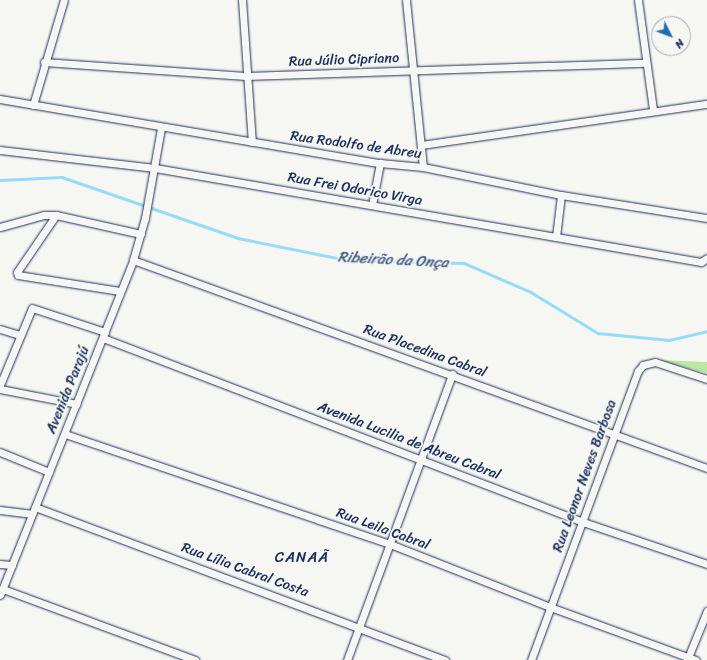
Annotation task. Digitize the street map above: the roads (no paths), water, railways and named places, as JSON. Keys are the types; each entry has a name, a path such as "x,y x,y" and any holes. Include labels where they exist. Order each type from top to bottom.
{"street":[{"path":"33,105 44,62 64,0"},
{"path":"242,0 246,76 252,142"},
{"path":"406,0 423,168"},
{"path":"638,0 653,110"},
{"name":"Rua Júlio Cipriano","path":"44,62 246,76 646,63"},
{"name":"Rua Rodolfo de Abreu","path":"0,99 161,128 380,163 423,168 561,196 707,218"},
{"path":"421,145 653,110 707,104"},
{"name":"Avenida Parajú","path":"2,592 31,514 65,434 133,260 145,218 161,128"},
{"name":"Rua Frei Odorico Virga","path":"0,150 155,168 556,237 706,260"},
{"path":"372,205 380,163"},
{"path":"556,237 561,196"},
{"path":"56,215 17,272 18,275 120,292"},
{"path":"0,227 38,216 56,215 141,234"},
{"name":"Rua Placedina Cabral","path":"133,260 452,374 614,436 707,468"},
{"name":"Avenida Lucilia de Abreu Cabral","path":"20,335 32,308 583,522 707,564"},
{"path":"0,329 20,335 0,385"},
{"name":"Rua Leonor Neves Barbosa","path":"531,660 638,371 643,365 655,362 707,379"},
{"path":"347,660 452,374"},
{"path":"0,389 77,404"},
{"name":"Rua Leila Cabral","path":"65,434 390,544 550,607 696,660"},
{"path":"0,452 48,472"},
{"name":"Rua Lília Cabral Costa","path":"35,507 360,626 445,660"},
{"path":"0,510 31,514"},
{"path":"0,564 12,565"},
{"path":"2,592 196,660"},
{"path":"688,658 707,611"}],"waterway":[{"name":"Ribeirão da Onça","path":"0,180 62,177 238,238 347,260 464,263 531,292 598,333 669,340 707,331"}],"district":[{"name":"CANAÃ","path":"302,558"}]}
